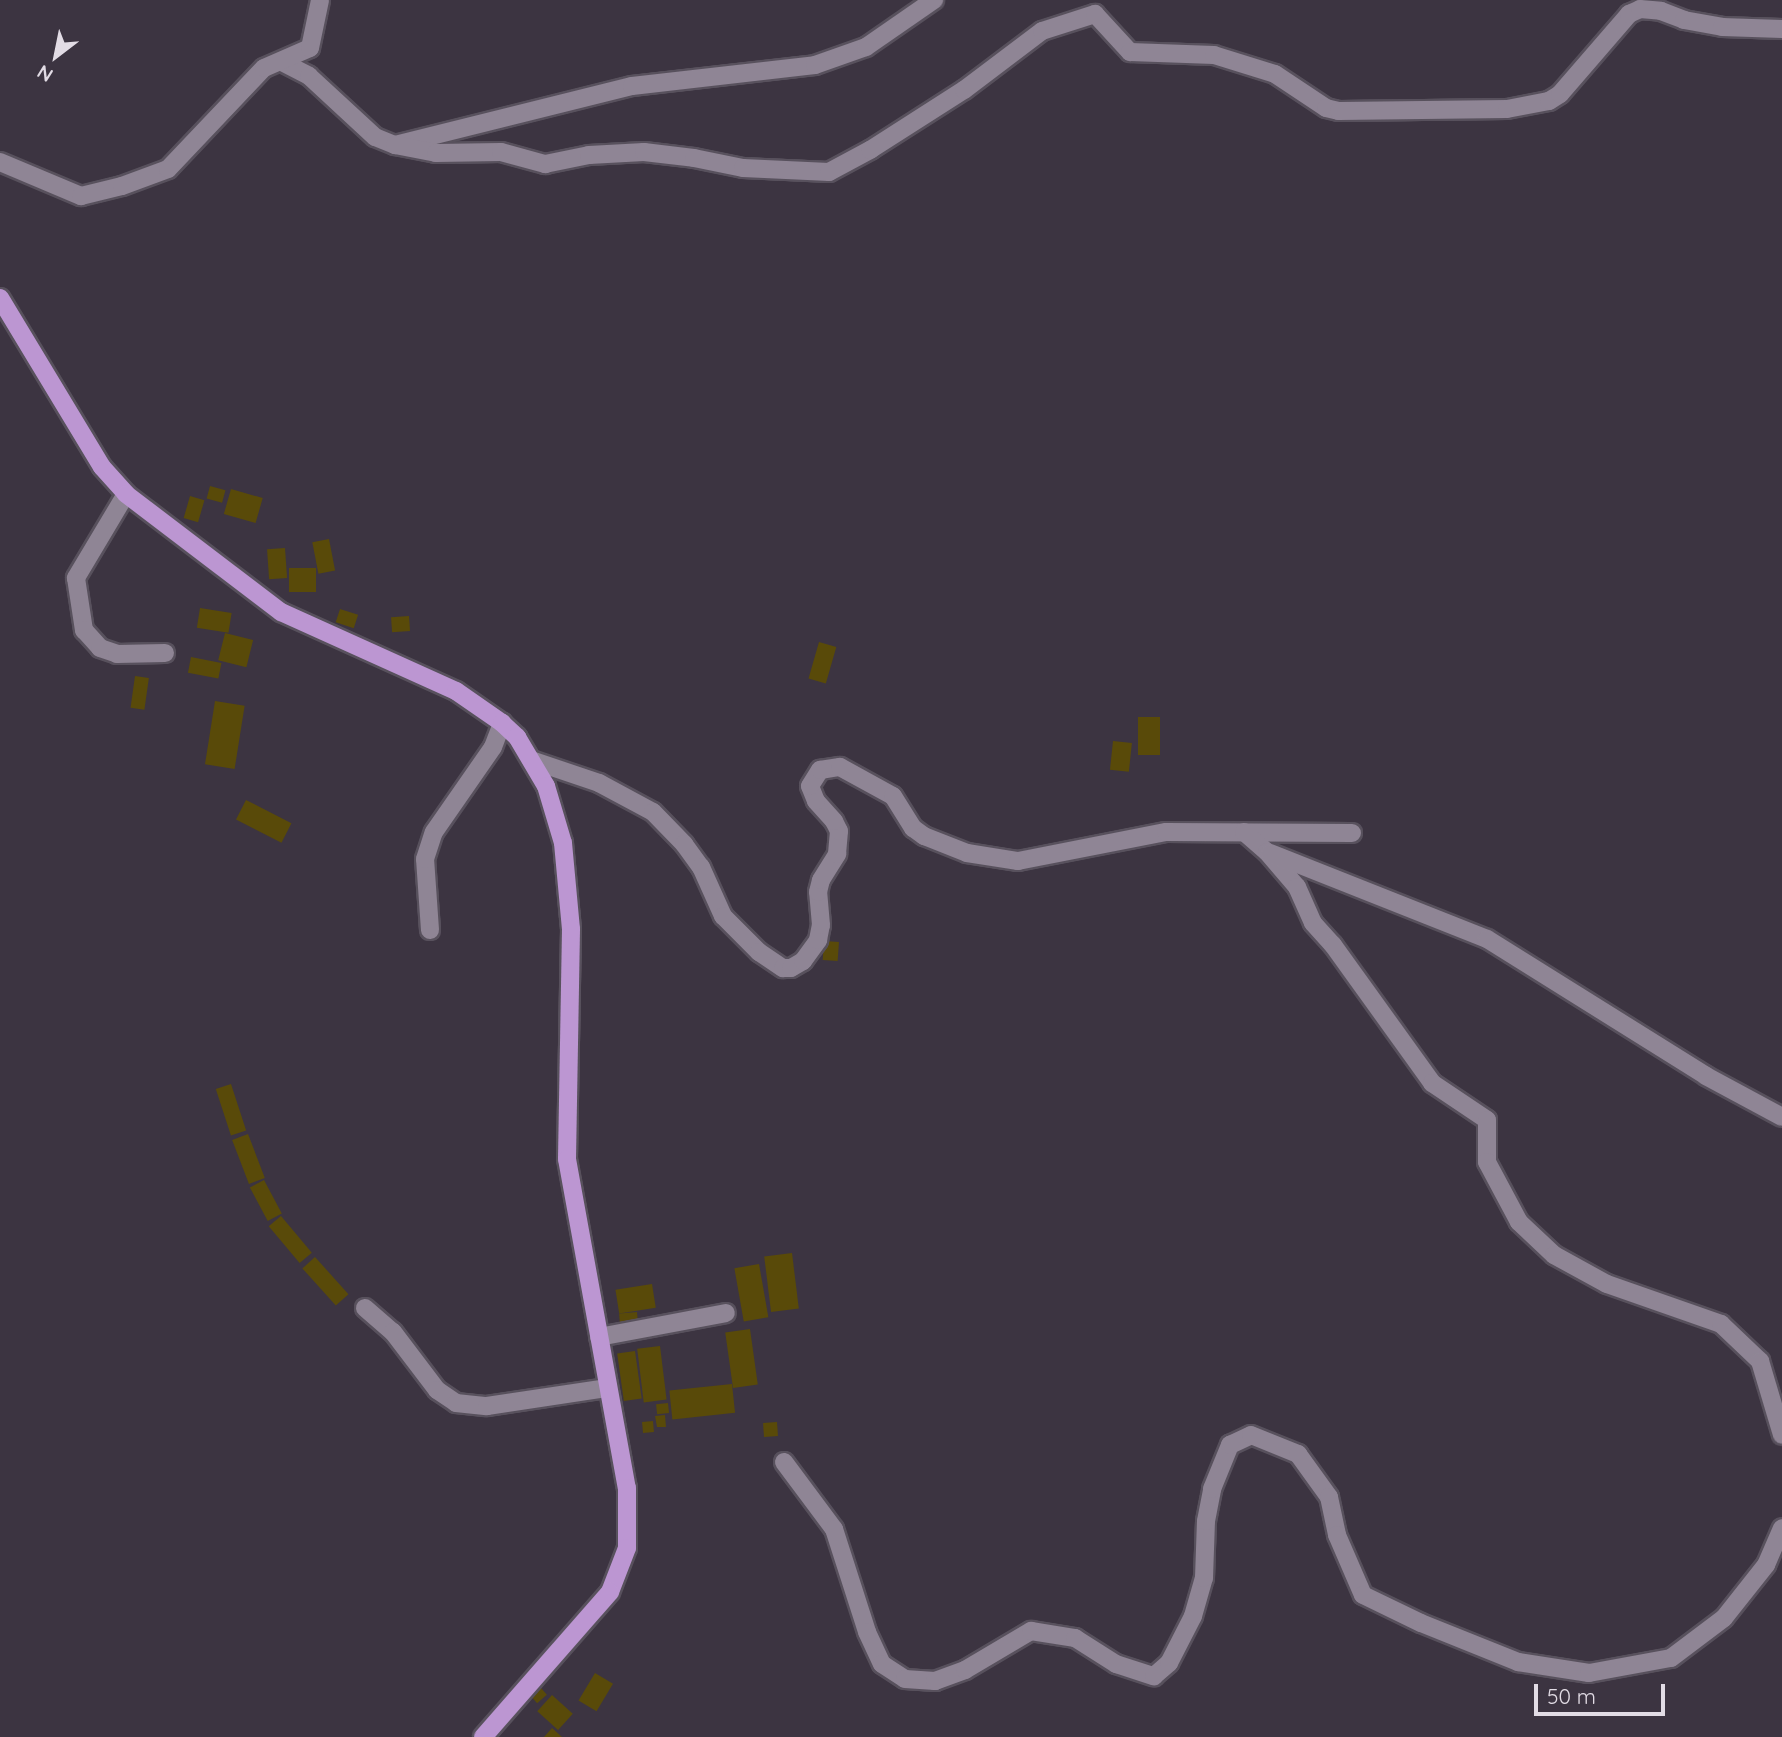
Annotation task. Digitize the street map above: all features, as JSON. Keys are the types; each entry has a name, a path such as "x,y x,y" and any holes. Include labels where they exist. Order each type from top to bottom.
{"main road":[{"path":"0,298 102,467 126,494 281,612 456,691 502,723 517,737 546,786 564,843 571,929 567,1159 626,1488 627,1548 610,1592 483,1737"}],"street":[{"path":"0,162 80,196 122,186 167,169 264,68 310,48 320,0"},
{"path":"395,145 632,86 815,65 866,47 934,0"},
{"path":"282,62 309,76 374,137 395,145 436,153 501,152 545,164 589,155 644,152 743,168 829,172 870,150 964,90 1042,31 1095,14 1130,52 1214,55 1275,74 1326,108 1339,111 1507,109 1549,102 1560,94 1629,14 1640,9 1661,11 1684,20 1722,27 1782,29"},
{"path":"126,494 76,578 84,630 100,648 117,654 166,653"},
{"path":"430,930 425,859 434,832 493,747 502,723"},
{"path":"531,760 599,783 653,812 684,844 701,867 723,916 759,951 783,968 791,968 803,961 818,940 821,925 818,892 821,880 837,854 839,831 816,800 810,786 820,770 840,767 893,796 913,828 924,836 967,853 1018,860 1167,832 1352,833"},
{"path":"1244,832 1267,852 1297,887 1313,923 1333,945 1432,1083 1487,1120 1487,1162 1519,1222 1553,1255 1607,1283 1721,1325 1760,1361 1782,1436"},
{"path":"1267,852 1487,939 1706,1076 1782,1117"},
{"path":"365,1308 393,1332 437,1390 456,1403 487,1406 608,1388"},
{"path":"599,1337 726,1313"},
{"path":"784,1462 834,1529 867,1632 882,1664 905,1679 935,1681 965,1670 1031,1631 1075,1638 1116,1664 1154,1676 1169,1663 1193,1616 1204,1578 1208,1510 1225,1456 1230,1445 1251,1435 1298,1454 1329,1497 1337,1535 1363,1595 1421,1623 1518,1662 1589,1673 1671,1658 1724,1618 1766,1565 1782,1528"}],"building":[{"path":"210,486 225,490 222,503 207,499"},
{"path":"231,489 263,498 256,523 224,514"},
{"path":"190,496 204,500 198,522 184,518"},
{"path":"329,539 335,570 318,574 312,542"},
{"path":"285,548 287,578 269,579 267,549"},
{"path":"289,568 316,568 316,592 289,592"},
{"path":"200,608 232,613 228,633 197,628"},
{"path":"340,609 358,615 354,628 336,622"},
{"path":"409,616 410,631 392,632 391,617"},
{"path":"225,633 253,640 246,667 218,660"},
{"path":"819,642 836,647 826,683 809,679"},
{"path":"191,657 221,663 218,679 188,673"},
{"path":"135,676 149,678 144,710 131,708"},
{"path":"215,701 245,706 235,769 205,764"},
{"path":"1138,717 1160,717 1160,755 1138,755"},
{"path":"1113,741 1132,743 1129,772 1110,770"},
{"path":"246,800 291,823 281,843 236,820"},
{"path":"824,941 839,942 838,961 823,960"},
{"path":"231,1084 246,1131 231,1136 216,1089"},
{"path":"248,1134 265,1178 249,1184 232,1140"},
{"path":"264,1180 282,1214 268,1221 250,1188"},
{"path":"281,1216 312,1253 300,1263 269,1226"},
{"path":"792,1253 799,1309 771,1312 764,1256"},
{"path":"315,1257 348,1294 336,1306 302,1268"},
{"path":"759,1264 768,1317 744,1322 734,1268"},
{"path":"652,1284 656,1308 619,1313 615,1290"},
{"path":"637,1312 638,1323 620,1325 619,1314"},
{"path":"750,1329 758,1384 733,1388 725,1332"},
{"path":"660,1346 667,1400 644,1402 637,1349"},
{"path":"635,1351 642,1399 624,1401 617,1354"},
{"path":"732,1384 735,1413 672,1419 669,1391"},
{"path":"668,1403 669,1413 657,1414 656,1404"},
{"path":"665,1415 666,1427 657,1427 655,1416"},
{"path":"653,1421 654,1432 643,1433 642,1422"},
{"path":"777,1422 778,1436 764,1437 763,1423"},
{"path":"595,1673 613,1684 597,1711 579,1700"},
{"path":"541,1688 547,1695 537,1703 531,1697"},
{"path":"552,1695 573,1714 558,1730 537,1711"},
{"path":"552,1728 562,1737 544,1737"}]}
